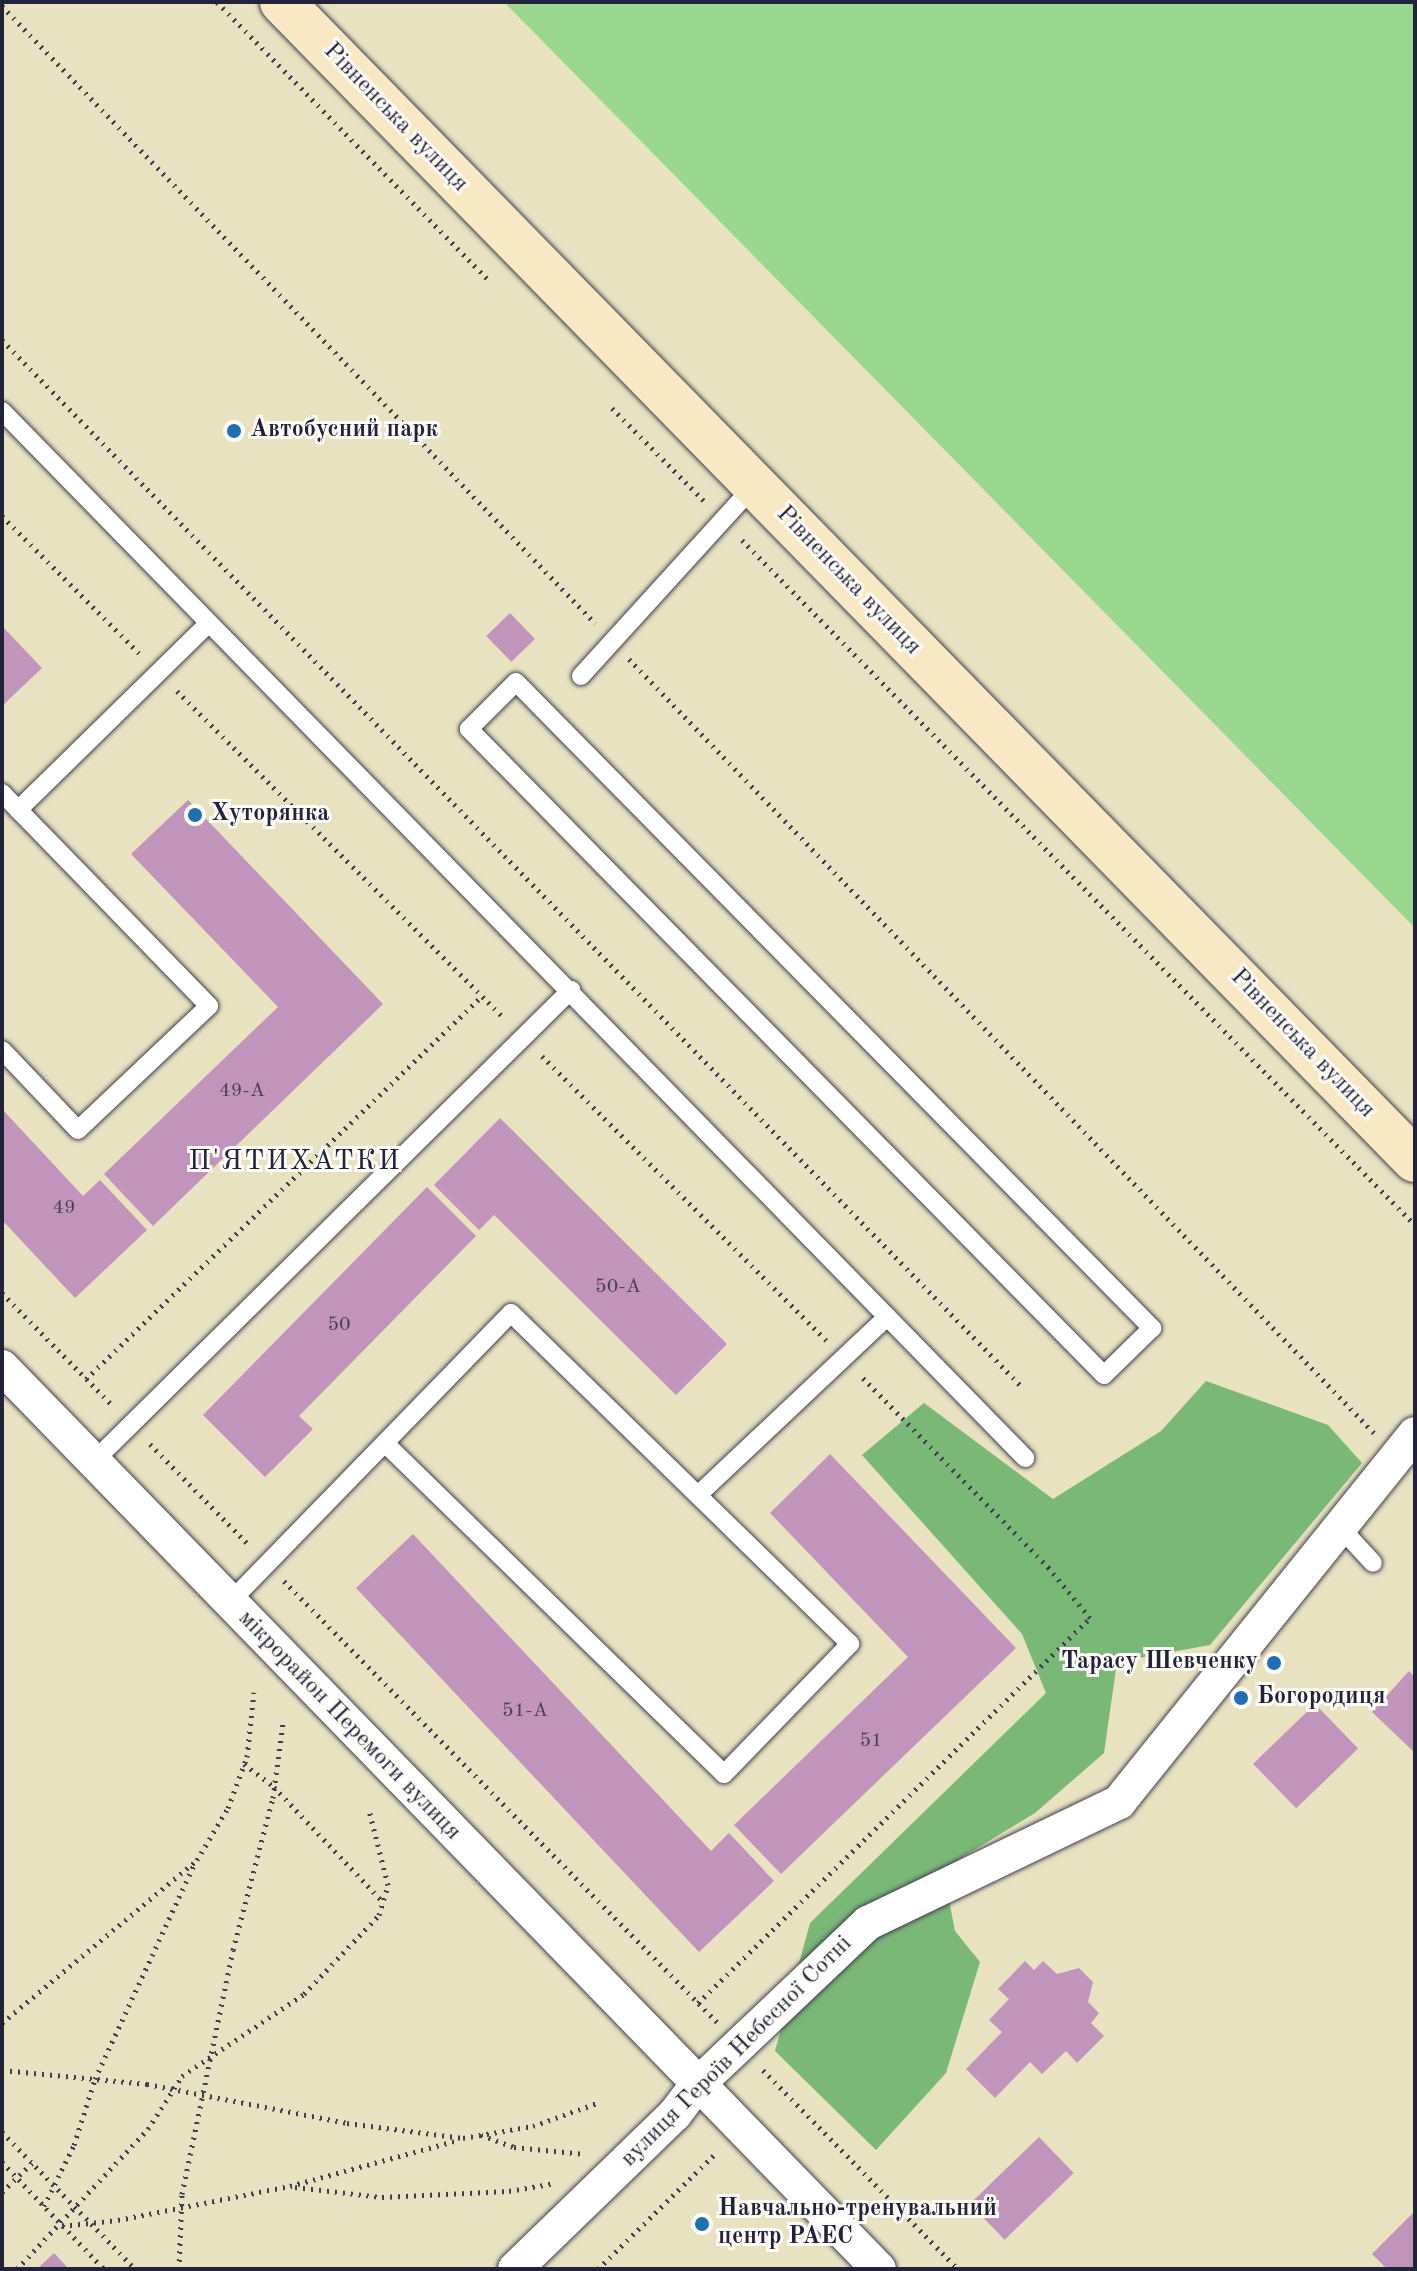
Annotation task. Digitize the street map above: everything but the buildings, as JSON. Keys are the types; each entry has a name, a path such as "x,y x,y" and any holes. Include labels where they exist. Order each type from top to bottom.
{"main road":[{"name":"Рівненська вулиця","path":"282,2 1415,1160"}],"street":[{"name":"мікрорайон Перемоги вулиця","path":"2,1367 696,2086 879,2269"},
{"name":"вулиця Героїв Небесної Сотні","path":"515,2269 628,2160 696,2086 868,1923 1119,1802 1405,1445"}],"lane":[{"path":"5,420 571,990 1025,1458"},
{"path":"581,676 754,486"},
{"path":"18,810 209,623"},
{"path":"516,682 1152,1328 1104,1375 469,729 516,682"},
{"path":"2,793 209,1006 78,1130 2,1050"},
{"path":"93,1462 571,990"},
{"path":"230,1602 511,1313 850,1644 724,1774 385,1443"},
{"path":"698,1495 887,1317"},
{"path":"1339,1526 1373,1563"}],"path":[{"path":"217,2 489,281"},
{"path":"2,6 612,641 1405,1445"},
{"path":"2,340 1021,1386"},
{"path":"612,408 1415,1225"},
{"path":"2,516 843,1357 1049,1568 1090,1618 698,2003"},
{"path":"86,1379 482,996"},
{"path":"2,1293 958,2269"},
{"path":"44,2206 56,2187 94,2095 95,2079 197,1860 228,1808 244,1764 254,1692"},
{"path":"179,2269 181,2204 211,2053 274,1787 283,1723"},
{"path":"244,1764 274,1787 383,1902"},
{"path":"17,2269 62,2226 73,2205 148,2129 172,2088 211,2053 304,1994 363,1934 383,1902 388,1885 369,1810"},
{"path":"2,2023 197,1860"},
{"path":"2,2070 172,2088 347,2123 463,2138"},
{"path":"62,2226 92,2225 181,2204 290,2186 463,2138 533,2126 600,2102"},
{"path":"2,2132 135,2269"},
{"path":"480,2135 514,2147 628,2160"},
{"path":"598,2269 715,2154"},
{"path":"2,2162 104,2269"},
{"path":"2,2192 32,2163"},
{"path":"290,2186 382,2197 509,2191 562,2182 598,2189"}],"green space":[{"path":"504,2 1415,2 1415,928"},
{"path":"1206,1381 1328,1425 1362,1463 1210,1645 1117,1662 1104,1753 1035,1813 943,1869 955,1931 980,1962 946,2073 876,2150 775,2051 810,1923 1046,1693 1022,1634 862,1455 924,1403 1053,1499 1161,1431"}],"place":[{"name":"Автобусний парк","path":"234,431"},
{"name":"Хуторянка","path":"195,815"},
{"name":"Тарасу Шевченку","path":"1274,1663"},
{"name":"Богородиця","path":"1241,1698"},
{"name":"Навчально-тренувальний центр РАЕС","path":"702,2224"}],"district":[{"name":"П'ЯТИХАТКИ","path":"295,1162"}]}
